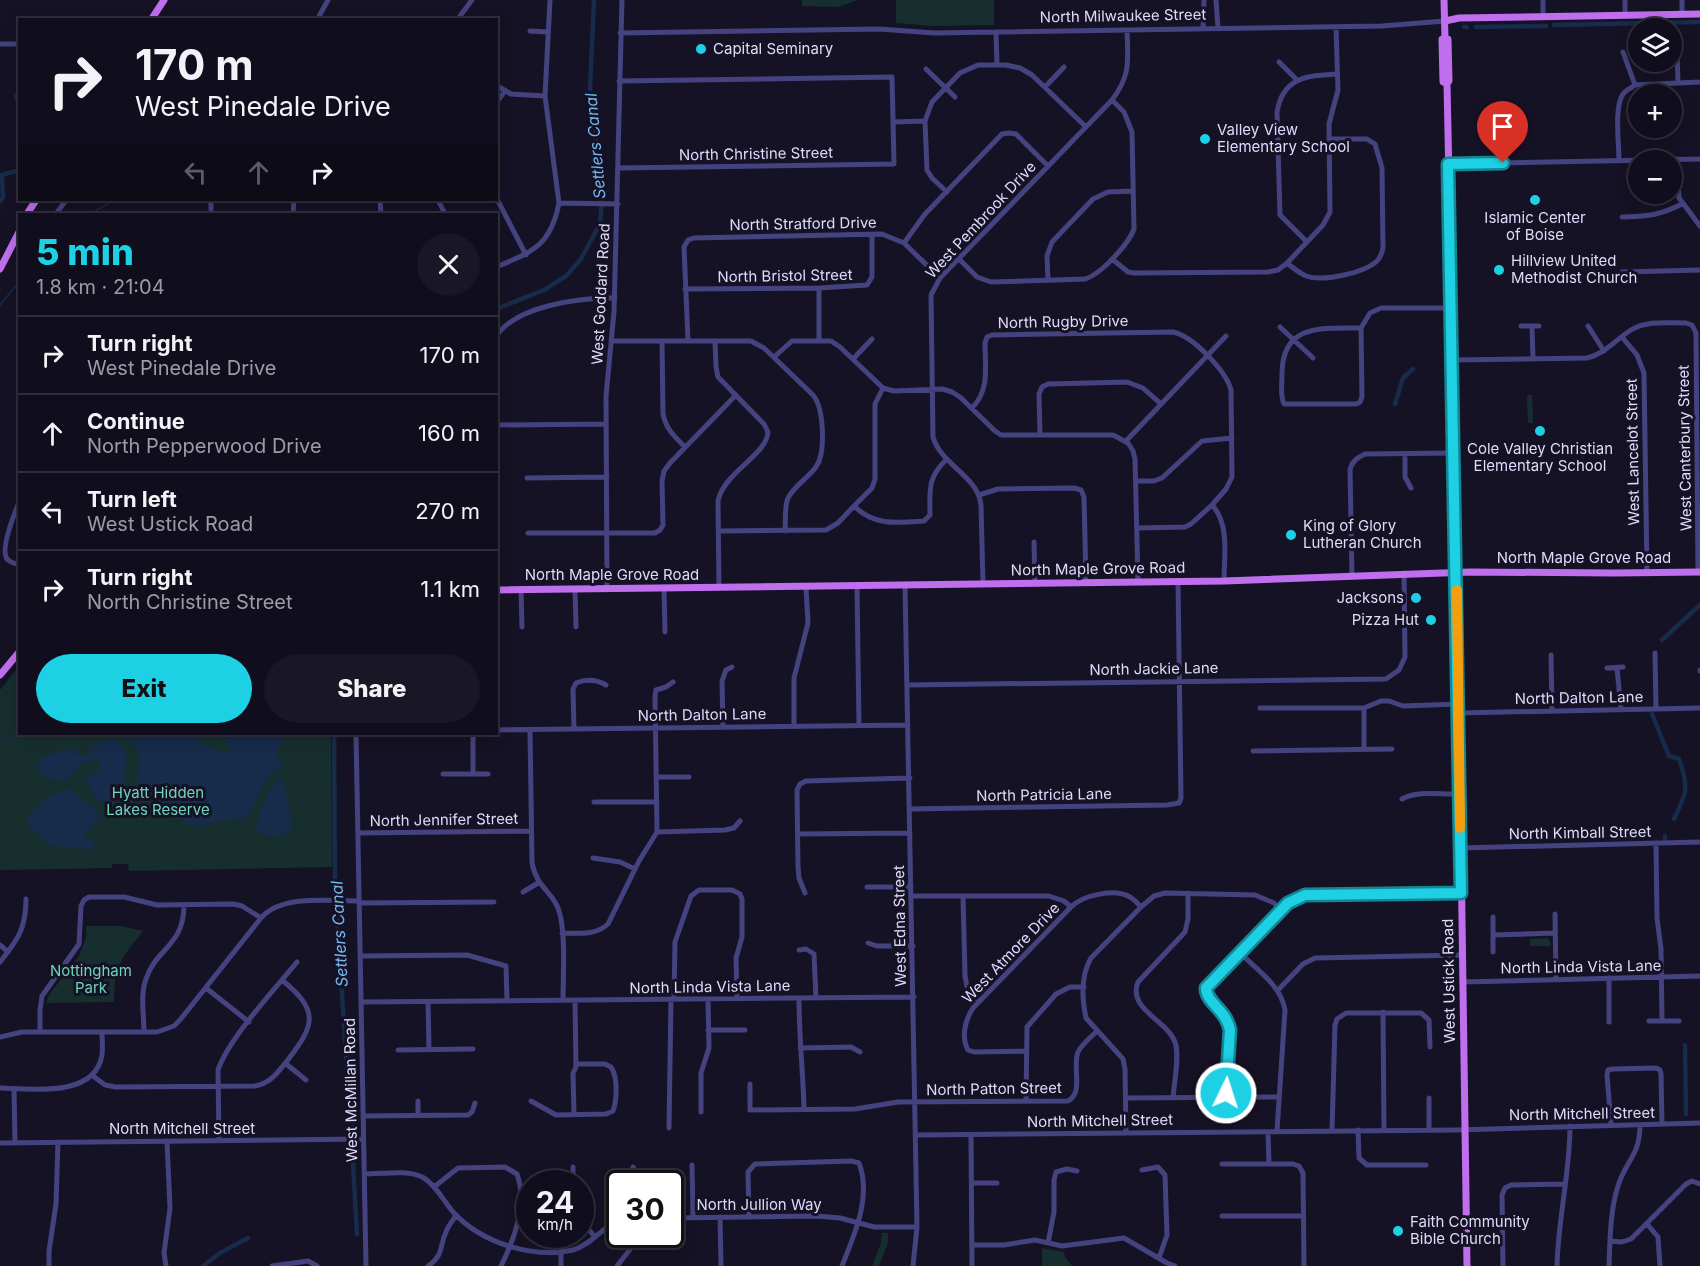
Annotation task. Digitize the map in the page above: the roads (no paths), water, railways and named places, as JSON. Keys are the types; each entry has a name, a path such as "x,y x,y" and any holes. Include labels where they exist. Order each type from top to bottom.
{"main road":[{"path":"152,18 164,0"},
{"name":"West Ustick Road","path":"1444,0 1449,81 1447,83 1450,308 1457,572 1467,1266"},
{"name":"North Milwaukee Street","path":"1445,21 1459,18 1700,14"},
{"path":"0,269 18,234"},
{"name":"North Maple Grove Road","path":"498,590 1224,581 1457,572 1699,572"},
{"path":"0,675 18,653"}],"street":[{"path":"318,18 328,0"},
{"path":"458,18 472,0"},
{"path":"498,266 537,248 549,234 556,220 559,203 545,96 550,0"},
{"name":"West Goddard Road","path":"607,589 606,396 615,298 622,0"},
{"path":"1203,28 1204,0"},
{"path":"1216,0 1218,28"},
{"path":"1543,0 1543,17"},
{"path":"1625,0 1625,15"},
{"path":"1682,0 1682,14"},
{"name":"North Milwaukee Street","path":"620,33 879,29 934,33 1336,27 1445,21"},
{"path":"1112,259 1128,272 1140,274 1268,272 1278,270 1287,263 1323,225 1330,212 1330,116 1338,90 1336,27"},
{"name":"West Pembrook Drive","path":"979,495 971,483 946,460 933,437 931,295 940,278 1123,86 1128,70 1127,30"},
{"path":"530,31 548,32"},
{"path":"996,32 997,65"},
{"path":"0,44 18,44"},
{"path":"1623,52 1635,84"},
{"path":"1280,62 1298,80"},
{"path":"946,192 927,170 925,121 932,102 960,73 978,65 1020,68 1032,75 1086,127"},
{"path":"1045,87 1064,67"},
{"path":"926,69 955,97"},
{"path":"1678,72 1678,83"},
{"path":"1307,242 1283,220 1279,209 1277,112 1284,93 1298,80 1308,76 1337,75"},
{"path":"619,81 892,77 893,122 925,121"},
{"path":"1656,84 1700,82"},
{"path":"498,86 518,95 545,96"},
{"path":"1620,160 1618,109 1624,92 1628,89"},
{"path":"498,100 505,91"},
{"path":"959,259 984,281 1079,280 1090,278 1112,259 1134,229 1132,132 1124,112 1112,100"},
{"name":"North Christine Street","path":"618,168 894,164 893,122"},
{"path":"904,243 925,214 1002,134 1016,134 1048,166"},
{"path":"1287,263 1305,276 1338,277 1375,263 1380,258 1383,248 1382,168 1375,144 1367,139 1329,139"},
{"path":"1682,159 1700,159"},
{"path":"1448,164 1628,160"},
{"path":"1048,280 1047,256 1050,246 1062,231 1093,199 1101,194 1133,191"},
{"path":"498,201 526,255"},
{"path":"559,203 618,204"},
{"path":"1622,217 1665,213 1682,204 1700,226"},
{"name":"North Bristol Street","path":"685,290 862,287 871,282 873,277 872,234"},
{"name":"North Stratford Drive","path":"685,290 684,247 688,240 694,238 882,234 904,243 940,278"},
{"path":"1622,272 1700,270"},
{"path":"819,288 819,340"},
{"path":"685,290 688,340"},
{"path":"498,334 508,322 520,316 576,300 615,298"},
{"path":"1361,328 1316,328 1294,340 1284,354 1281,366 1284,404 1356,404 1360,402 1362,397 1361,328 1370,313 1381,308 1450,308"},
{"name":"West Canterbury Street","path":"1623,337 1640,326 1650,324 1686,323 1692,325 1696,333 1699,572"},
{"path":"1521,326 1535,326 1533,358"},
{"path":"1588,326 1604,351"},
{"path":"1280,327 1313,358"},
{"name":"North Rugby Drive","path":"972,408 983,395 986,384 985,343 987,337 992,335 1173,332 1180,333 1189,339 1223,372 1229,381 1232,438 1231,482 1212,505 1185,527 1137,528"},
{"path":"1126,441 1226,336"},
{"path":"1451,360 1587,358 1604,351 1623,337"},
{"name":"West Lancelot Street","path":"1623,337 1637,355 1644,373 1647,573"},
{"path":"853,359 872,339"},
{"path":"662,340 665,424 670,433 685,447"},
{"path":"774,357 790,342 819,340 836,344 883,388 894,391 952,392 1000,435 1117,435 1126,441 1134,455 1138,582"},
{"path":"612,341 751,341 764,348 816,399 821,413 820,461 788,498 786,531"},
{"path":"716,341 717,373 721,381 764,424 768,436 764,444 720,491 719,588"},
{"path":"1040,435 1039,393 1042,387 1048,384 1127,382 1143,388 1161,404"},
{"path":"719,531 826,530 838,523 872,488 875,479 875,404 883,388"},
{"path":"528,533 655,532 660,530 663,525 664,471 736,395"},
{"path":"498,425 606,424"},
{"path":"1136,482 1162,478 1204,440 1232,438"},
{"path":"1352,576 1350,470 1352,463 1365,454 1454,453"},
{"path":"1405,454 1405,477 1411,488"},
{"path":"854,506 866,517 879,521 926,520 930,515 932,478 946,460"},
{"path":"527,478 607,477"},
{"path":"983,584 979,495 998,489 1074,488 1082,490 1086,582"},
{"path":"18,505 4,546 5,557 18,565"},
{"path":"1212,505 1218,511 1223,524 1224,581"},
{"path":"1034,542 1035,583"},
{"name":"North Jackie Lane","path":"908,685 1386,679 1399,670 1406,649 1404,573"},
{"path":"1178,581 1179,681"},
{"path":"857,586 859,725"},
{"name":"West Edna Street","path":"906,586 917,1227 913,1266"},
{"path":"794,726 794,678 808,623 806,587"},
{"path":"664,588 664,632"},
{"path":"521,589 522,627"},
{"path":"575,589 576,627"},
{"path":"1655,653 1656,708"},
{"path":"1551,656 1552,711"},
{"path":"1551,665 1561,665"},
{"path":"723,727 723,681 726,670 732,667"},
{"path":"1606,668 1620,667 1621,709"},
{"path":"574,729 573,690 576,683 595,681 606,685"},
{"name":"North Patricia Lane","path":"910,809 1179,803 1181,798 1179,681"},
{"path":"562,933 591,933 601,930 612,918 635,869 657,832 656,690 673,682"},
{"path":"1260,708 1364,708 1381,701 1403,706 1458,704"},
{"path":"1364,708 1364,749"},
{"name":"North Dalton Lane","path":"1458,713 1700,708"},
{"name":"North Dalton Lane","path":"498,730 908,725"},
{"path":"530,730 532,863 538,883 551,897 559,911 562,933 563,1000"},
{"name":"West McMillan Road","path":"356,735 366,1266"},
{"path":"473,735 473,774"},
{"path":"1253,751 1392,749"},
{"path":"443,774 488,774"},
{"path":"657,777 689,777"},
{"path":"805,893 799,878 797,790 800,783 910,778"},
{"path":"1402,799 1421,793 1459,794"},
{"path":"594,802 657,802"},
{"path":"657,832 725,830 734,828 740,821"},
{"name":"North Jennifer Street","path":"358,833 531,831"},
{"path":"798,834 910,833"},
{"name":"North Kimball Street","path":"1460,848 1700,842"},
{"path":"1656,843 1662,1021"},
{"path":"592,858 620,862 635,869"},
{"path":"523,892 538,883"},
{"path":"867,887 911,887"},
{"path":"669,1128 675,942 691,896 699,890 732,890 740,894 742,938 736,958 737,999"},
{"path":"1173,1098 1175,1041 1139,1002 1135,996 1135,988 1185,932 1188,919 1188,893"},
{"path":"1225,1098 1230,1030 1223,1013 1208,999 1205,992 1207,986 1288,903 1305,895 1461,893"},
{"path":"912,896 1049,896 1064,901 1071,907 1085,897 1119,894 1131,897 1141,907"},
{"path":"1126,1133 1123,1059 1086,1018 1084,987 1086,966 1091,958 1148,900 1160,894 1255,895 1274,903 1281,910"},
{"path":"963,896 964,976 967,987 979,1001"},
{"path":"40,1032 42,996 79,944 81,906 89,897 124,897 150,904 242,906 261,918"},
{"path":"0,962 18,938 23,927 26,899"},
{"path":"0,1037 22,1032 157,1032 174,1026 261,918 271,909 286,903 494,902"},
{"path":"144,1032 146,979 151,968 178,934 184,917 184,905"},
{"name":"West Atmore Drive","path":"1026,1051 968,1050 965,1045 967,1017 979,1001 1071,907"},
{"path":"1555,914 1556,980"},
{"path":"1493,917 1493,952"},
{"path":"1493,935 1555,933"},
{"path":"868,943 877,946 913,946"},
{"path":"0,945 8,952"},
{"path":"799,950 806,949 814,954 816,998"},
{"path":"1239,952 1278,990 1283,999 1285,1010 1277,1131"},
{"path":"360,956 466,954 506,966 507,1001"},
{"path":"1278,990 1303,964 1315,958 1462,955"},
{"path":"219,1141 218,1070 221,1062 249,1022 297,962"},
{"name":"North Linda Vista Lane","path":"1462,982 1700,976"},
{"path":"1609,978 1609,1022"},
{"path":"93,1076 105,1085 117,1087 262,1085 269,1082 308,1032 309,1022 305,1003 299,994 282,980"},
{"path":"1026,1101 1027,1027 1056,994 1070,987 1084,987"},
{"path":"206,988 249,1022"},
{"name":"North Linda Vista Lane","path":"361,1002 914,997"},
{"path":"799,998 804,1109"},
{"path":"702,1112 701,1073 709,1048 708,999"},
{"path":"574,1114 575,1000"},
{"path":"428,1002 429,1050"},
{"path":"1383,1012 1384,1130"},
{"path":"1332,1131 1337,1019 1346,1013 1416,1012 1426,1016 1430,1025 1430,1047"},
{"path":"1649,1021 1679,1021"},
{"path":"708,1030 745,1030"},
{"name":"North Patton Street","path":"750,1084 750,1110 855,1109 898,1102 1068,1101 1076,1093 1078,1053 1097,1031"},
{"path":"0,1088 68,1088 80,1084 93,1076 102,1055 102,1032"},
{"path":"800,1048 851,1047 860,1052"},
{"path":"398,1050 473,1049"},
{"path":"285,1063 306,1080"},
{"path":"531,1101 556,1114 606,1114 613,1111 615,1104 613,1069 604,1064 576,1064"},
{"path":"1611,1125 1610,1095 1607,1086 1608,1070 1645,1068 1660,1070 1662,1124"},
{"path":"14,1089 15,1143"},
{"path":"1126,1098 1279,1097"},
{"path":"1429,1098 1429,1130"},
{"path":"418,1101 418,1115"},
{"path":"363,1116 468,1115 472,1112 475,1103"},
{"name":"North Mitchell Street","path":"916,1135 1429,1130 1700,1123"},
{"path":"1609,1266 1616,1192 1622,1174 1639,1144 1640,1125"},
{"path":"1557,1266 1558,1232 1570,1149 1570,1126"},
{"path":"1358,1130 1359,1158 1367,1165 1426,1165"},
{"path":"1268,1132 1269,1164"},
{"path":"971,1135 972,1266"},
{"name":"North Mitchell Street","path":"0,1143 363,1140"},
{"path":"166,1266 164,1253 170,1209 167,1141"},
{"path":"49,1266 56,1204 58,1142"},
{"path":"749,1217 748,1172 752,1165 758,1162 851,1161 859,1163 862,1171 862,1210 842,1266"},
{"path":"1222,1164 1293,1164 1299,1166 1303,1173 1304,1266"},
{"path":"692,1165 693,1217"},
{"path":"434,1186 458,1168 505,1167 514,1171 519,1179 520,1206 510,1246 501,1266"},
{"path":"1142,1170 1158,1167 1165,1175 1167,1235 1159,1258"},
{"path":"1048,1243 1054,1212 1056,1172 1067,1169 1077,1171"},
{"path":"365,1174 414,1175 425,1179 434,1186 456,1215 483,1235 510,1246 535,1251 561,1251 577,1248 606,1228"},
{"path":"1610,1241 1627,1242 1686,1184 1692,1181 1700,1184"},
{"path":"972,1183 997,1183"},
{"path":"1503,1266 1502,1195 1505,1188 1511,1185 1565,1184"},
{"path":"428,1266 437,1259 441,1252 446,1232 456,1215"},
{"path":"1222,1216 1304,1216"},
{"name":"North Jullion Way","path":"684,1217 828,1217 882,1228 917,1227"},
{"path":"720,1217 721,1266"},
{"path":"1647,1224 1658,1237 1660,1266"},
{"path":"973,1245 1004,1245 1029,1240 1062,1246 1124,1238 1175,1266"},
{"path":"617,1266 632,1248"},
{"path":"561,1251 561,1266"},
{"path":"272,1266 309,1261 318,1266"}],"water":[{"path":"129,735 194,735 214,750 225,752 229,752 230,747 223,739 234,735 284,738 276,752 284,768 270,775 254,805 244,818 194,827 167,810 153,790 141,791 136,787 140,755"},
{"path":"104,740 122,743 127,758 124,785 121,794 113,803 107,805 102,800 95,802 86,779 87,775 100,771 100,760 97,758 83,762 73,775 65,780 52,779 39,773 37,764 43,756 69,749 80,755 89,756 94,745"},
{"path":"279,778 283,780 293,827 290,831 280,835 269,836 255,829 267,795"},
{"path":"71,788 85,804 92,803 101,818 95,821 84,838 95,843 93,849 51,846 28,826 29,816 36,807 54,795"}],"waterway":[{"name":"Settlers Canal","path":"498,308 544,290 566,276 581,259 600,224 602,199 590,88 594,0"},
{"path":"1554,25 1700,22"},
{"path":"1476,27 1546,26"},
{"path":"18,92 16,96 18,100"},
{"path":"0,201 3,198 2,175 18,171"},
{"path":"92,213 112,201"},
{"path":"0,305 18,283"},
{"path":"1395,404 1403,378 1413,369"},
{"path":"1662,640 1700,605"},
{"path":"1652,714 1669,756 1679,759 1684,777 1684,796 1674,819"},
{"path":"0,741 18,734"},
{"name":"Settlers Canal","path":"334,735 335,886 351,1133"},
{"path":"1685,1045 1686,1114"},
{"name":"Settlers Canal","path":"352,1146 357,1234"},
{"path":"203,1266 220,1253 248,1238"}],"place":[{"name":"Capital Seminary","path":"701,49"},
{"name":"Valley View Elementary School","path":"1205,139"},
{"name":"Islamic Center of Boise","path":"1535,200"},
{"name":"Hillview United Methodist Church","path":"1499,270"},
{"name":"Cole Valley Christian Elementary School","path":"1540,431"},
{"name":"King of Glory Lutheran Church","path":"1291,535"},
{"name":"Jacksons","path":"1416,598"},
{"name":"Pizza Hut","path":"1431,620"},
{"name":"Faith Community Bible Church","path":"1398,1231"}],"park label":[{"name":"Hyatt Hidden Lakes Reserve","path":"158,802"},
{"name":"Nottingham Park","path":"91,980"}]}
